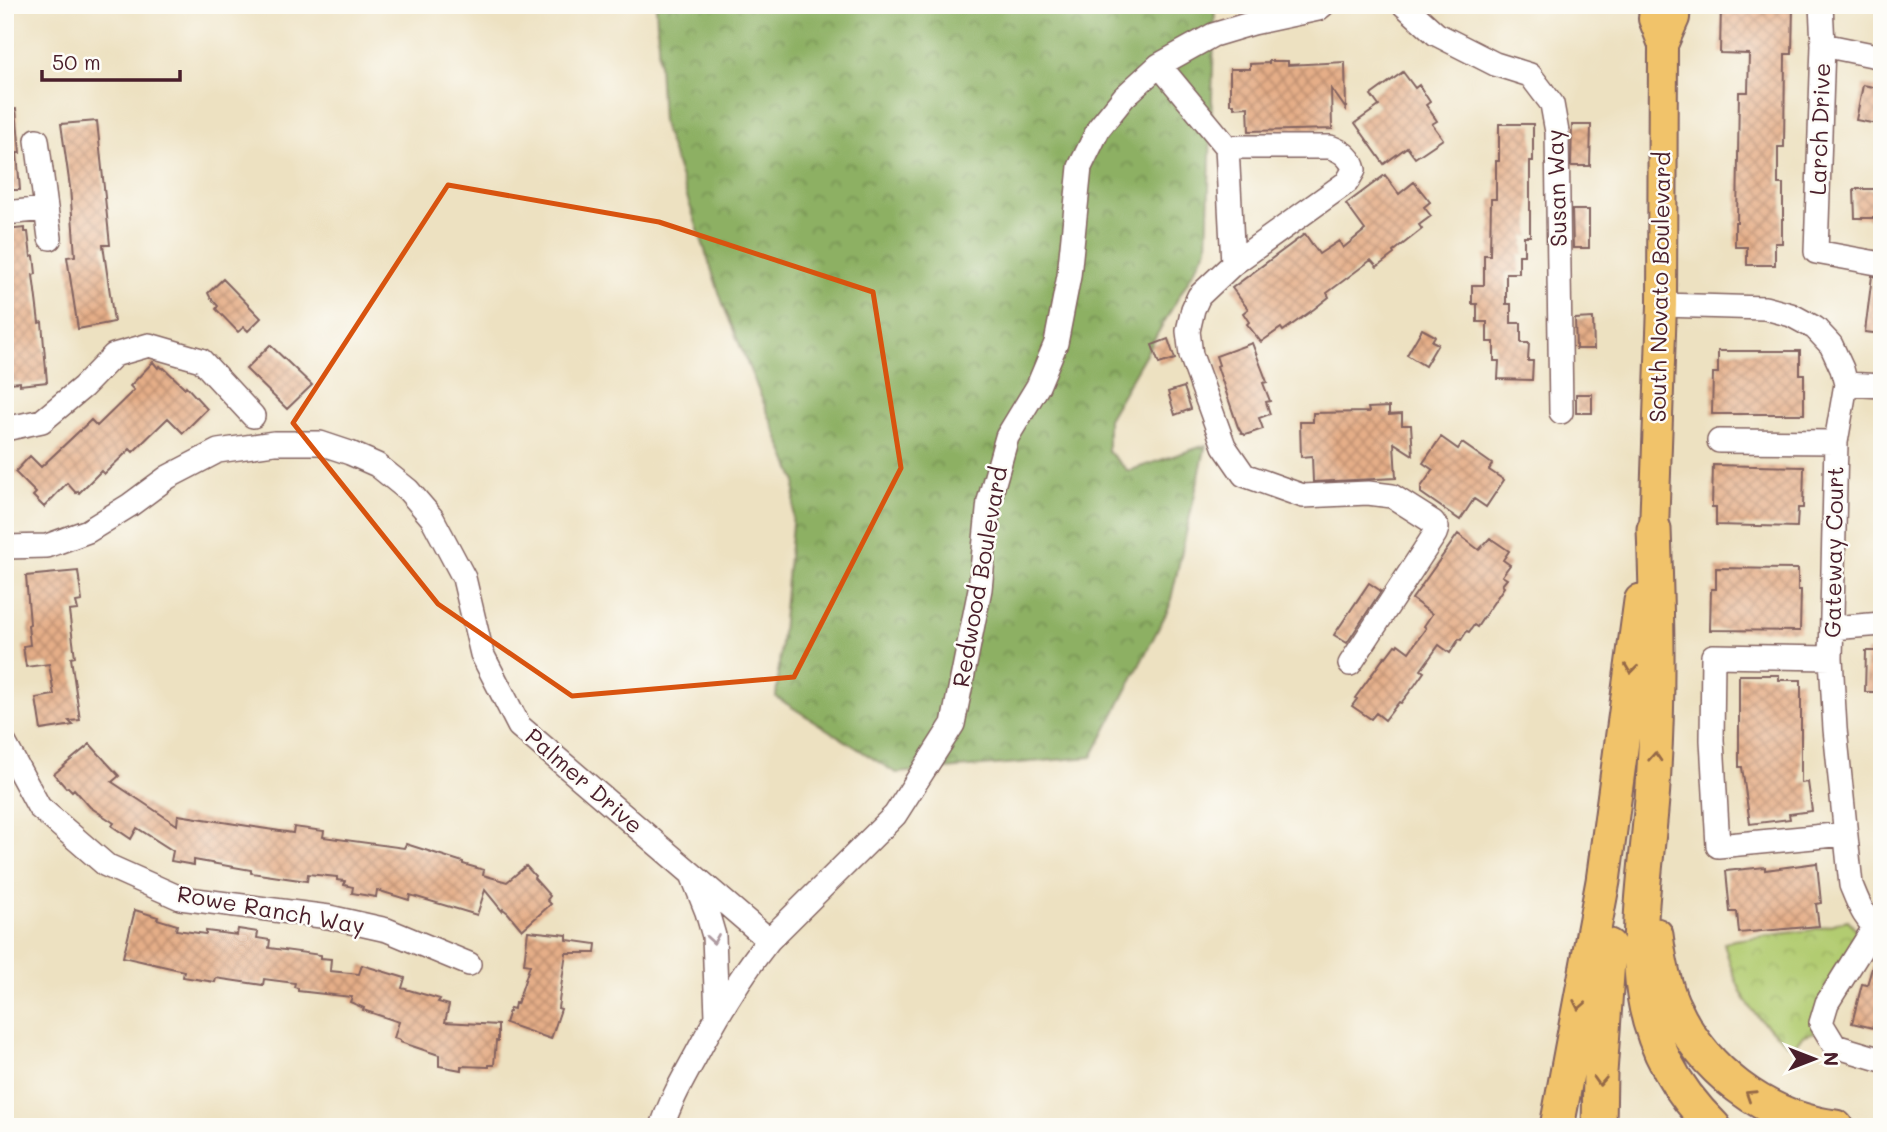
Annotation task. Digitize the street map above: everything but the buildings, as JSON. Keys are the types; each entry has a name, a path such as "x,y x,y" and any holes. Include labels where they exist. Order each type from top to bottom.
{"highway":[{"path":"1557,1127 1597,914 1638,620 1654,529"},
{"path":"1654,529 1658,669 1651,826 1640,942 1640,971 1646,1011 1667,1066 1689,1098 1714,1127"},
{"path":"1599,1127 1602,1040 1625,720"},
{"path":"1651,826 1658,953 1672,1003 1688,1033 1721,1072 1758,1100 1800,1119 1836,1127"}],"main road":[{"name":"South Novato Boulevard","path":"1654,5 1653,19 1663,44 1662,304 1654,529"},
{"name":"South Novato Boulevard","path":"1663,44 1675,18 1675,5"}],"street":[{"name":"Redwood Boulevard","path":"662,1127 669,1106 717,1017 759,953 895,815 953,724 980,589 989,501 1007,437 1038,386 1056,343 1069,276 1080,167 1099,128 1124,97 1159,65 1213,35 1318,9 1323,5"},
{"name":"Susan Way","path":"1404,5 1436,34 1495,64 1530,75 1552,104 1557,132 1561,412"},
{"name":"Larch Drive","path":"1821,5 1823,45 1816,252 1882,264"},
{"path":"1823,45 1882,57"},
{"path":"1159,65 1227,147 1233,264"},
{"path":"37,139 50,238"},
{"path":"1227,147 1330,146 1341,151 1354,170 1347,182 1233,264 1199,296 1188,331 1191,355 1224,446 1244,475 1303,496 1368,493 1392,496 1437,527 1436,534 1350,664"},
{"path":"5,213 46,209"},
{"path":"1662,304 1765,308 1791,315 1815,328 1831,345 1846,384 1882,386"},
{"path":"5,429 42,421 83,387 114,355 149,345 201,360 253,416"},
{"name":"Gateway Court","path":"1846,384 1836,442 1831,658 1835,729 1851,885 1860,908 1878,930"},
{"path":"1719,442 1836,442"},
{"name":"Palmer Drive","path":"5,547 47,546 88,531 168,477 218,451 274,443 320,443 377,465 408,490 432,518 464,578 482,654 519,726 769,940"},
{"path":"1832,628 1882,624"},
{"path":"1831,658 1713,656 1712,740 1718,846 1845,834"},
{"name":"Rowe Ranch Way","path":"5,744 39,807 106,865 180,898 329,918 387,930 468,964"},
{"path":"692,874 714,936 717,1017"},
{"path":"1878,930 1827,1003 1821,1023 1835,1046 1882,1060"}],"highlighted area":[{"path":"448,185 659,222 873,292 901,468 794,677 572,696 438,604 293,423"}],"green space":[{"path":"656,5 1222,5 1215,7 1207,248 1108,419 1108,451 1128,471 1206,445 1169,608 1092,757 896,773 776,697 796,481 724,307 662,122"},
{"path":"1848,920 1861,935 1818,1031 1802,1036 1793,1048 1763,1022 1746,1002 1724,943 1811,930"}]}
